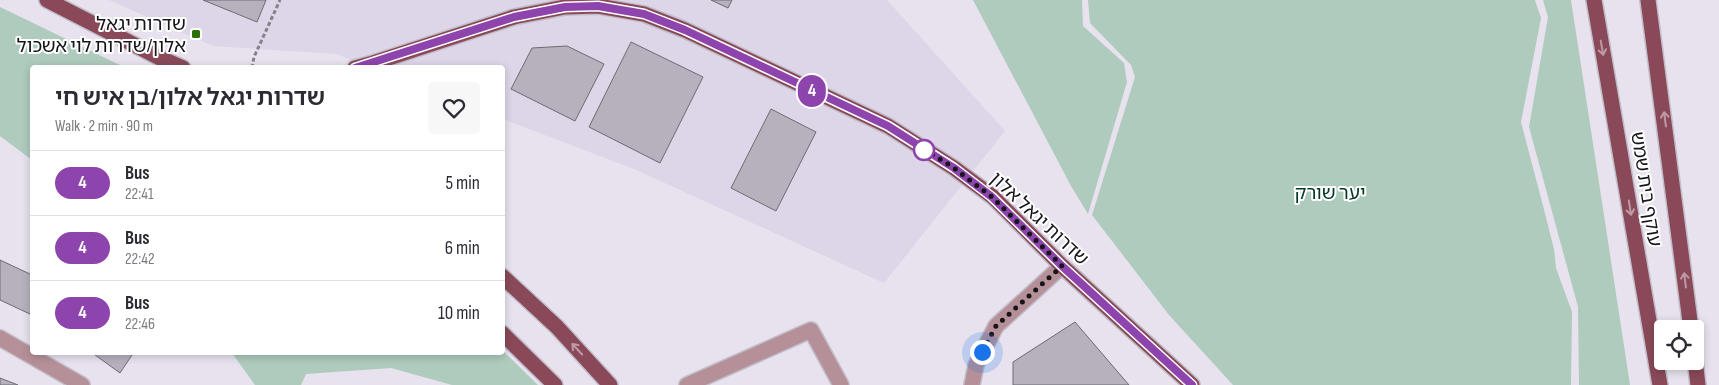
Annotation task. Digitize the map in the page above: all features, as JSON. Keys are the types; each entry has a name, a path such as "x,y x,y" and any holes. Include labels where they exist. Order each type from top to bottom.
{"main road":[{"path":"47,0 176,65"},
{"name":"עוקף בית שמש","path":"1594,0 1660,385"},
{"name":"עוקף בית שמש","path":"1648,0 1690,320"},
{"name":"שדרות יגאל אלון","path":"365,65 514,17 565,7 598,6 644,14 685,30 888,126 954,168 992,197 1062,266 1192,385"},
{"name":"שדרות יגאל אלון","path":"401,65 419,48"},
{"path":"505,279 557,327 610,385"},
{"path":"505,336 555,385"},
{"path":"1696,370 1698,385"}],"street":[{"path":"972,385 976,365 996,326 1062,266"},
{"path":"687,385 811,330 841,385"},
{"path":"0,338 82,385"}],"path":[{"path":"253,65 254,57 280,0"}],"shaded area":[{"path":"109,0 887,0 1005,131 884,283 634,169 505,120 505,65 365,65 336,54 213,46"}],"green space":[{"path":"973,0 1082,0 1083,26 1124,63 1127,82 1088,214 1071,186"},
{"name":"יער שורק","path":"1088,0 1535,0 1541,18 1521,122 1554,249 1556,268 1572,312 1571,385 1233,385 1169,315 1092,215 1135,77 1131,65 1090,23"},
{"path":"1543,0 1571,0 1630,385 1579,385 1578,307 1529,127 1548,17"},
{"path":"0,7 120,65 30,65 30,158 0,136"},
{"path":"505,353 538,385 452,385 391,368 306,374 301,385 255,385 233,355 505,355"}],"building":[{"path":"203,0 266,0 257,22"},
{"path":"711,0 732,0 728,8"},
{"path":"631,42 703,77 660,163 589,127"},
{"path":"567,46 604,64 575,121 511,89 532,48"},
{"path":"771,109 816,132 776,211 731,188"},
{"path":"0,260 30,274 30,314 0,300"},
{"path":"1075,322 1129,385 1013,385 1013,362"},
{"path":"95,355 132,355 120,373"},
{"path":"0,378 18,385 0,385"}],"bus line":[{"name":"4","path":"366,65 514,17 565,7 598,6 644,14 685,30 888,126 954,168 992,197 1062,266 1192,385"}],"place":[{"name":"שדרות יגאל אלון/שדרות לוי אשכול","path":"196,34"}],"route":[{"path":"924,150 921,147 954,168 992,197 1062,266 996,326 982,352"}]}
